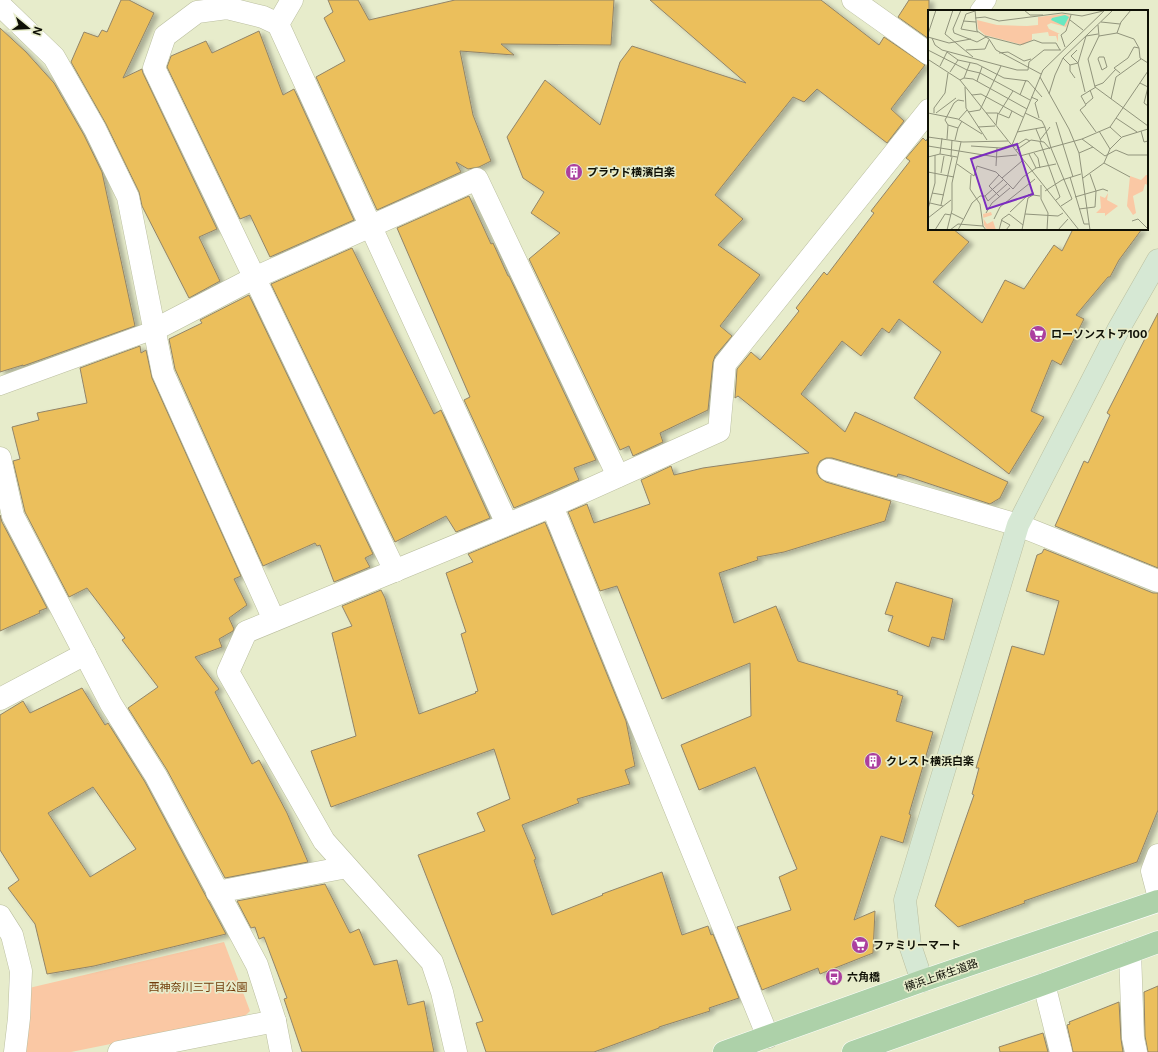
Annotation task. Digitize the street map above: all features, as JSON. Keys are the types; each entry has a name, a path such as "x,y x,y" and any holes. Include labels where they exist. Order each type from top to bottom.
{"main road":[{"name":"横浜上麻生道路","path":"724,1052 922,981 1158,901"},
{"path":"853,1052 883,1047 1044,984 1158,942"}],"street":[{"path":"278,24 292,0"},
{"path":"853,0 928,53"},
{"path":"0,5 54,57 95,129 128,197 163,374 274,620"},
{"path":"395,571 154,68 165,36 197,12 227,8 263,17 278,24 507,524"},
{"path":"456,1052 442,992 432,962 324,841 228,672 246,632 552,506 719,431 726,364 928,111"},
{"path":"154,330 254,278 476,179 618,476"},
{"path":"922,981 910,945 905,900 1018,525 1118,330 1158,260"},
{"path":"829,470 1018,525 1158,581"},
{"path":"2,472 13,516 111,704 156,776 257,966 275,1021 281,1052"},
{"path":"552,506 768,1037"},
{"path":"0,699 85,654"},
{"path":"1158,855 1152,871 1158,894"},
{"path":"217,892 347,867"},
{"path":"0,916 12,935 21,971 19,1018 15,1052"},
{"path":"1130,952 1133,1038 1136,1052"},
{"path":"1044,984 1061,1052"},
{"path":"119,1052 275,1021"}],"lane":[{"path":"980,10 987,0"},
{"path":"0,386 154,330"}],"green space":[{"name":"西神奈川三丁目公園","path":"224,942 250,1011 244,1017 71,1052 26,1052 29,988"}],"building":[{"path":"121,0 129,0 154,13 123,78 142,69 217,229 199,237 220,281 189,298 142,206 139,192 106,124 71,62 84,32 98,37 102,30 107,32"},
{"path":"328,0 358,0 369,20 455,0 614,0 611,45 501,44 514,55 460,51 473,115 491,161 479,167 468,169 456,162 461,172 377,210 316,77 345,61 324,18 333,12"},
{"name":"プラウド横濱白楽","path":"650,0 821,0 879,45 884,37 925,65 891,109 904,121 887,143 817,89 804,102 793,97 715,195 743,219 718,245 760,275 720,326 732,336 715,356 713,362 708,410 660,433 663,442 633,456 629,446 620,450 529,259 560,233 531,213 544,192 523,178 507,137 545,80 600,125 620,62 632,46 746,83"},
{"path":"909,0 929,0 928,38 898,17"},
{"path":"0,28 26,52 54,83 84,135 102,172 135,326 23,366 0,372"},
{"path":"259,31 283,95 294,89 354,220 270,257 250,215 240,219 167,67 171,56 206,41 212,53"},
{"path":"923,138 926,141 928,138 928,230 954,230 969,242 933,282 982,323 1005,280 1024,289 1054,245 1062,251 1072,230 1141,230 1119,260 1110,277 1108,277 1076,315 1084,319 1061,365 1052,360 1031,411 1044,417 1009,474 914,398 941,352 899,319 889,333 882,328 861,356 842,341 801,394 845,432 855,412 1008,482 1000,498 990,504 906,476 898,474 897,477 832,458 826,458 820,461 817,467 817,473 820,478 826,482 891,501 885,521 784,552 757,557 758,560 719,573 734,623 776,606 798,661 898,691 897,694 903,696 896,721 933,732 909,814 911,815 903,843 881,836 854,920 875,911 873,953 820,974 818,968 762,990 737,927 791,910 779,877 797,869 755,767 699,790 681,745 751,716 750,663 662,699 617,586 600,591 568,512 587,504 594,523 650,504 641,480 671,466 674,475 703,468 809,453 738,396 735,398 737,369 751,352 760,360 799,311 796,308 824,272 827,275 874,213 871,211 910,161 906,158"},
{"path":"469,196 491,244 493,243 509,276 596,460 574,468 579,480 514,508 464,400 470,397 397,228"},
{"path":"352,248 434,414 441,410 490,518 456,532 446,516 395,542 271,284"},
{"path":"249,295 373,554 365,558 370,567 334,582 320,545 317,546 315,543 263,566 175,369 169,339 202,323 200,320"},
{"path":"1158,313 1158,568 1055,526 1084,461 1088,463 1110,415 1107,413"},
{"path":"140,346 141,353 146,350 152,378 241,576 234,579 247,605 229,618 234,629 219,639 222,647 195,657 219,689 215,692 252,764 259,760 287,813 308,862 225,878 167,770 128,708 158,687 122,640 125,638 87,588 69,597 25,512 13,461 20,459 12,427 39,420 37,413 87,403 80,368"},
{"path":"0,515 2,522 47,608 39,611 40,613 0,631"},
{"path":"545,522 626,721 635,766 625,770 630,784 577,799 579,803 522,825 536,859 534,860 552,915 603,895 602,894 662,872 682,935 708,926 711,935 713,934 739,998 709,1008 710,1011 659,1027 594,1052 486,1052 476,1023 483,1021 418,855 485,831 477,813 510,799 494,749 331,807 311,751 356,736 332,633 352,626 342,606 381,590 385,598 419,714 476,693 475,692 478,691 461,634 466,632 446,573 473,562 468,554"},
{"path":"1044,549 1153,593 1158,593 1158,810 1137,862 1024,901 1025,903 958,927 935,906 974,795 972,794 979,768 976,768 1012,646 1044,655 1059,601 1026,591 1037,555 1042,553"},
{"path":"896,582 953,599 944,640 932,637 929,647 888,631 893,616 885,614"},
{"path":"82,688 105,725 108,723 145,782 226,934 94,966 47,974 35,924 8,888 19,880 0,850 0,715 23,701 30,713","holes":["93,787 136,849 90,877 48,813"]},
{"path":"325,884 350,933 359,929 374,965 397,960 408,1005 424,1001 434,1052 302,1052 284,999 287,998 264,937 259,939 255,927 251,928 237,901"},
{"path":"1158,986 1158,1052 1148,1052 1145,1036 1144,992"},
{"path":"1119,1002 1123,1052 1073,1052 1067,1025 1070,1024 1069,1022"},
{"path":"1043,1033 1048,1052 1000,1052 999,1047"}],"place":[{"name":"プラウド横濱白楽","path":"574,172"},
{"name":"ローソンストア100","path":"1038,334"},
{"name":"クレスト横浜白楽","path":"873,761"},
{"name":"ファミリーマート","path":"860,945"},
{"name":"六角橋","path":"834,977"}]}
